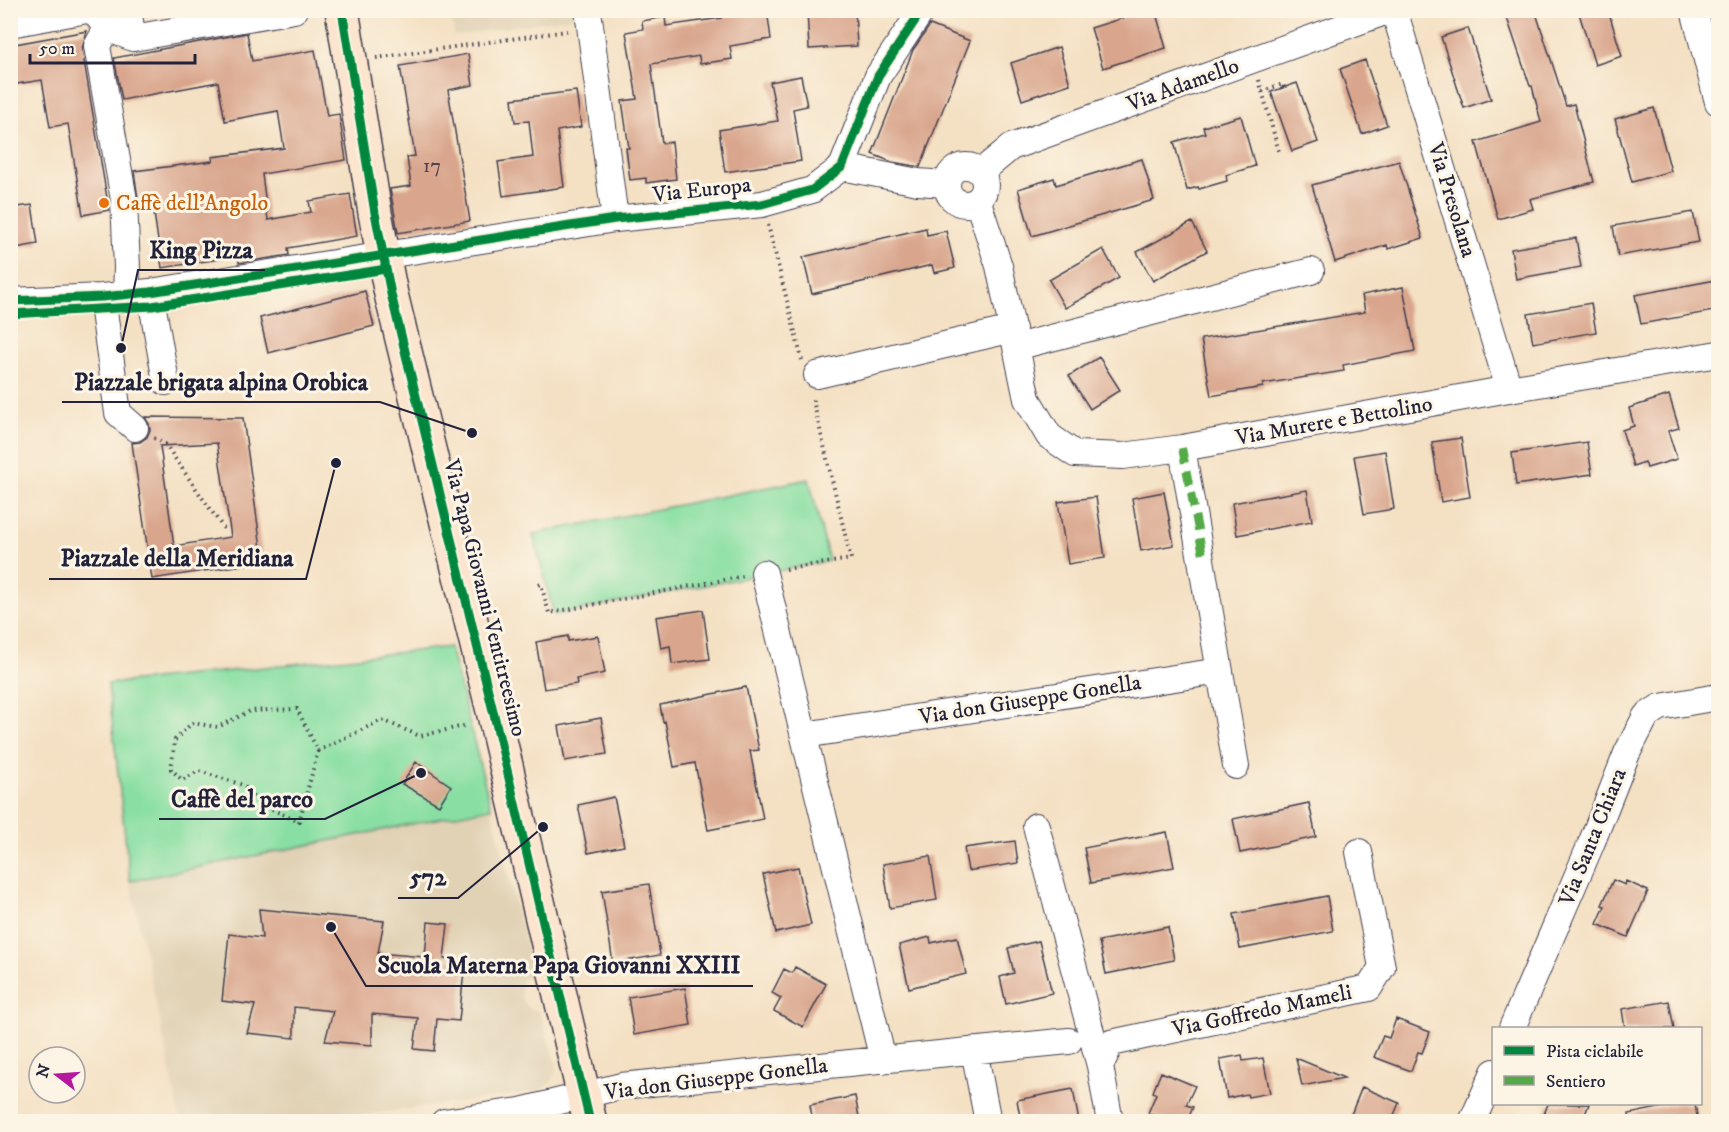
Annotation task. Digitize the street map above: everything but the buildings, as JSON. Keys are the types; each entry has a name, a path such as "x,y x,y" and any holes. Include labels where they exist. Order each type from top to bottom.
{"street":[{"path":"10,24 87,10"},
{"path":"128,10 133,38"},
{"path":"135,428 118,413 127,268 124,200 98,46 100,19 133,38 294,10"},
{"name":"Via Papa Giovanni Ventitreesimo","path":"342,10 375,213 391,294 587,1109"},
{"path":"922,10 878,76 843,167 918,182 946,184"},
{"name":"Via Adamello","path":"981,171 1011,147 1392,10"},
{"name":"Via Presolana","path":"1392,10 1509,388"},
{"path":"1694,10 1719,102"},
{"path":"589,19 615,219"},
{"path":"978,202 963,205 950,198 946,184 953,170 968,165 981,171"},
{"name":"Via Europa","path":"10,301 126,294 615,219 762,204 812,190 843,167"},
{"name":"Via Murere e Bettolino","path":"981,171 987,187 978,202 999,266 1027,399 1049,436 1076,454 1123,456 1182,448 1509,388 1719,354"},
{"path":"810,377 1015,338 1311,271"},
{"path":"126,294 166,382"},
{"path":"1182,448 1236,766"},
{"path":"764,573 883,1060"},
{"name":"Via don Giuseppe Gonella","path":"804,735 1220,671"},
{"name":"Via Santa Chiara","path":"1513,1027 1628,753 1646,716 1660,707 1719,697"},
{"path":"1036,826 1100,1066 1110,1122"},
{"name":"Via Goffredo Mameli","path":"1100,1066 1111,1043 1369,988 1382,967 1359,852"},
{"name":"Via don Giuseppe Gonella","path":"444,1122 520,1111 587,1109 621,1086 1069,1041"},
{"path":"974,1050 988,1122"},
{"path":"1472,1122 1492,1077"}],"path":[{"path":"351,62 589,19"},
{"path":"1253,59 1279,152"},
{"path":"1262,91 1283,84 1284,88"},
{"path":"539,585 541,584 549,613 851,559 810,377 762,204"},
{"path":"135,428 165,444 224,529"},
{"path":"318,751 297,709 250,711 218,727 192,723 175,740 171,769 182,780 199,771 243,785 259,803 299,822 318,751 382,720 420,736 495,719"}],"shaded area":[{"path":"450,11 572,11 573,17 454,36"},
{"path":"491,808 533,973 522,980 521,995 530,1009 539,1011 557,1066 552,1082 539,1091 320,1121 181,1121 130,881"}],"green space":[{"path":"809,479 829,561 554,615 533,534"},
{"path":"450,647 491,808 130,881 108,684"}],"marked path":[{"path":"1182,448 1204,560"}],"cycle path":[{"path":"342,10 375,213 391,294 495,719 590,1122"},
{"path":"10,301 102,297 150,292 615,219 762,204 812,190 842,167 878,76 922,10"},
{"path":"10,314 152,306 386,269"}],"place":[{"name":"Caffè dell'Angolo","path":"104,203"},
{"name":"King Pizza","path":"121,348"},
{"name":"Piazzale brigata alpina Orobica","path":"472,433"},
{"name":"Piazzale della Meridiana","path":"336,463"},
{"name":"Caffè del parco","path":"421,773"},
{"name":"572","path":"543,827"},
{"name":"Scuola Materna Papa Giovanni XXIII","path":"331,927"}]}
